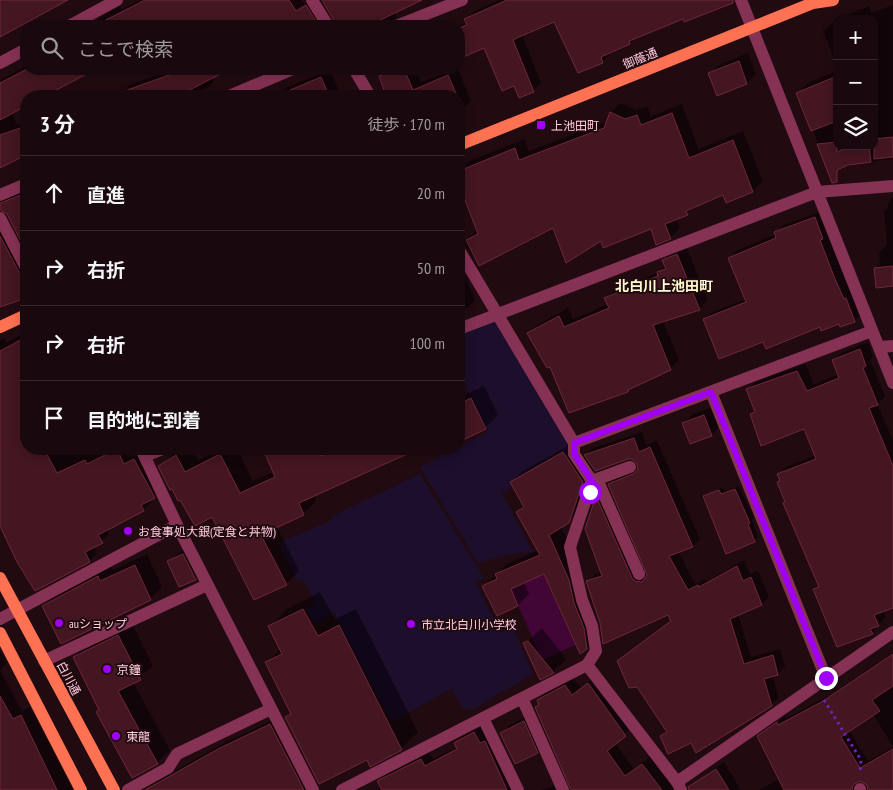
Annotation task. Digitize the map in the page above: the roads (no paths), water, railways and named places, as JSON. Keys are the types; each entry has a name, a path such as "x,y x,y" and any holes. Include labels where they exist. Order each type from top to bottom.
{"main road":[{"name":"御蔭通","path":"465,143 813,3 833,0"},
{"path":"0,327 20,318"},
{"name":"白川通","path":"0,578 114,790"},
{"path":"0,632 81,790"}],"street":[{"path":"80,20 117,0"},
{"path":"312,0 324,20"},
{"path":"411,20 462,0"},
{"path":"741,0 893,383"},
{"path":"0,63 20,52"},
{"path":"243,90 279,75"},
{"path":"358,75 366,90"},
{"path":"465,326 817,192 893,186"},
{"path":"0,195 20,187"},
{"path":"0,218 20,256"},
{"path":"465,261 495,314 574,443 574,454 594,480 639,574"},
{"path":"574,443 872,331"},
{"path":"879,347 893,346"},
{"path":"711,392 826,678"},
{"path":"144,455 207,585 313,790"},
{"path":"594,480 630,468"},
{"path":"342,790 587,666 596,651 592,626 582,600 570,547 594,480"},
{"path":"0,620 177,525"},
{"path":"44,661 207,585"},
{"path":"587,666 679,786 815,685 893,632"},
{"path":"522,698 563,790"},
{"path":"128,790 168,768 177,754 271,709"},
{"path":"483,718 518,790"}],"place":[{"name":"上池田町","path":"541,125"},
{"name":"お食事処大銀(定食と丼物)","path":"128,531"},
{"name":"auショップ","path":"59,623"},
{"name":"市立北白川小学校","path":"411,624"},
{"name":"京鐘","path":"107,669"},
{"name":"東龍","path":"116,736"}],"district":[{"name":"北白川上池田町","path":"664,286"}]}
